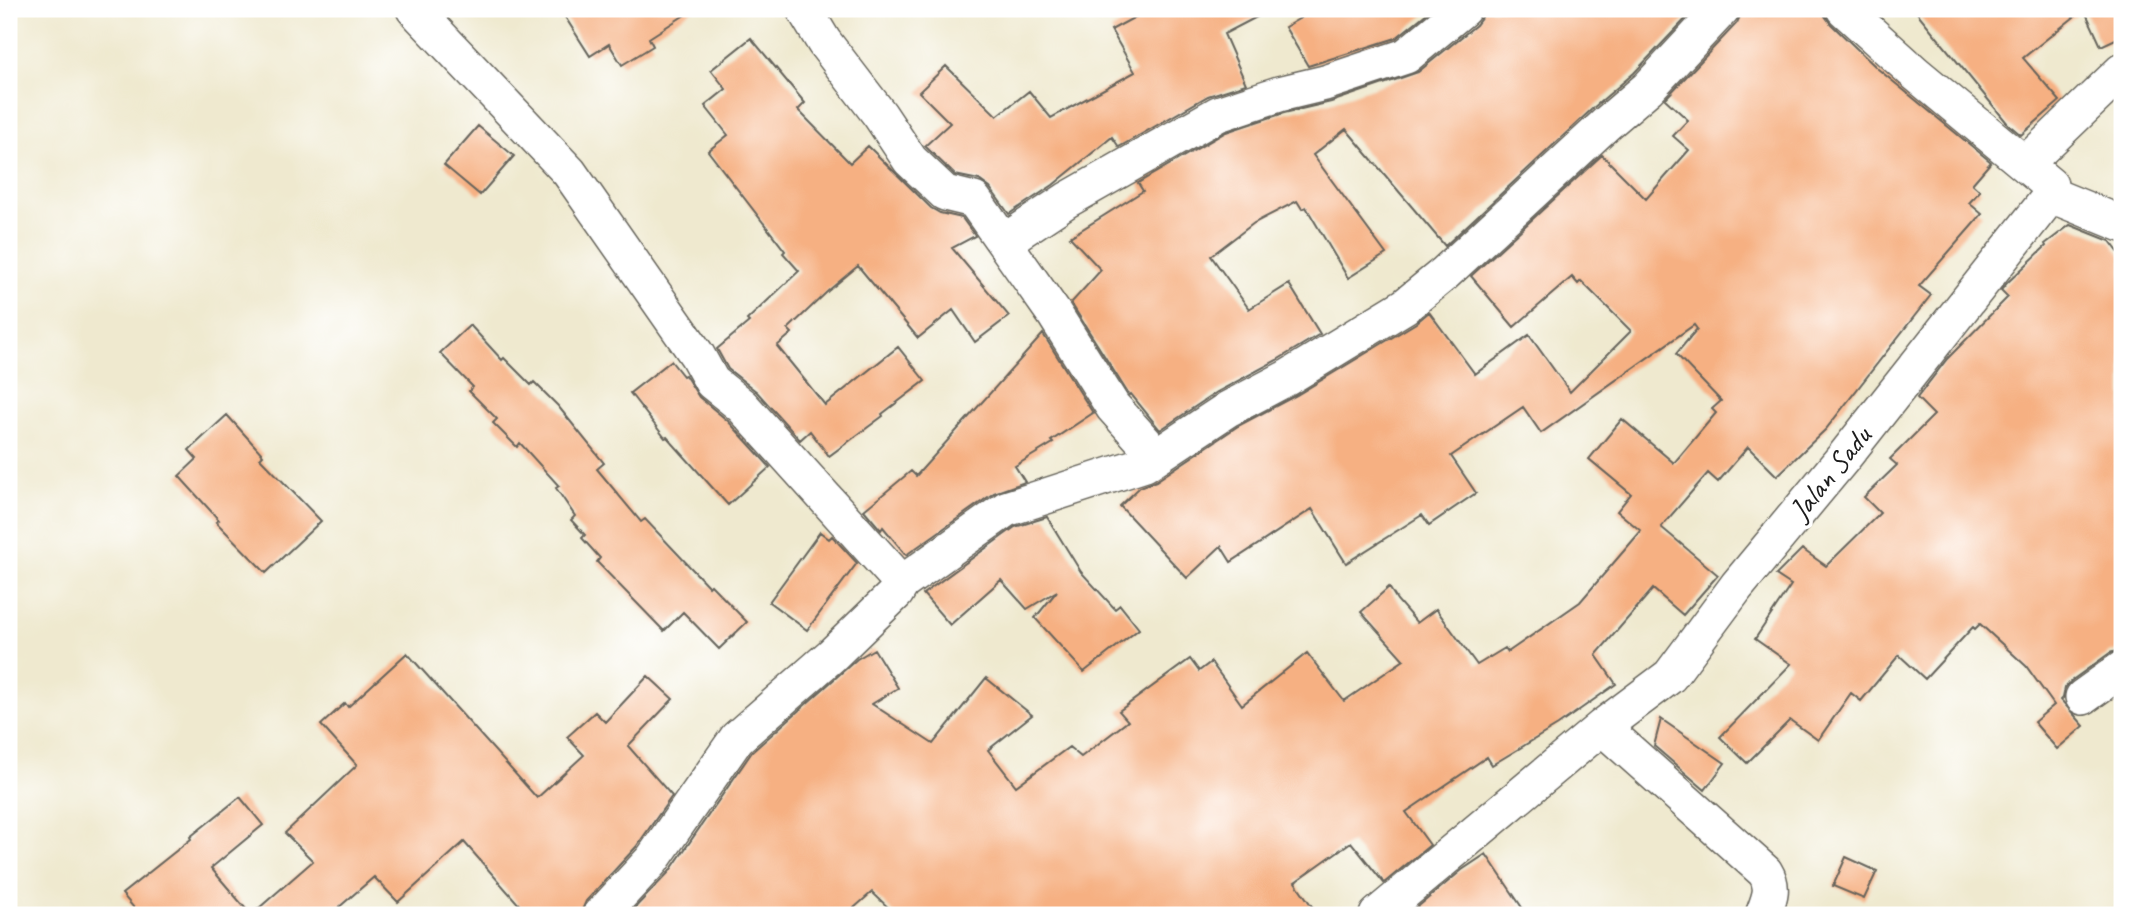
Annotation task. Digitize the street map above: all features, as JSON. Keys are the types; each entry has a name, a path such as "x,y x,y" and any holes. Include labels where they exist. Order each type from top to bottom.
{"street":[{"path":"414,9 569,172 697,355 712,382 742,406 902,583"},
{"path":"804,9 824,42 880,115 910,160 945,193 974,200 1055,315 1113,407 1157,456"},
{"path":"1005,241 1067,200 1218,114 1406,56 1463,9"},
{"path":"601,915 652,860 737,738 832,655 896,593 902,583 1006,509 1145,464 1228,409 1287,378 1405,306 1444,274 1648,88 1722,9"},
{"path":"1844,9 1915,73 2050,185 2051,195 2122,225"},
{"path":"2025,164 2122,71"},
{"name":"Jalan Sadu","path":"1377,915 1602,727 1670,676 1737,586 1844,457 2051,195"},
{"path":"2083,697 2122,669"},
{"path":"1602,727 1765,872 1771,882 1763,915"}],"building":[{"path":"560,9 694,9 649,38 653,46 622,65 609,44 590,56"},
{"path":"1150,9 1272,9 1224,34 1246,84 1208,96 1119,147 1112,137 1053,185 1009,214 990,188 979,180 955,175 925,146 950,123 919,92 946,66 997,116 1029,91 1051,118 1135,72 1111,30"},
{"path":"1316,9 1432,9 1396,38 1308,66 1285,27"},
{"path":"1483,9 1695,9 1634,73 1445,246 1346,129 1313,155 1386,254 1348,278 1306,207 1302,209 1297,201 1254,223 1211,256 1249,309 1289,284 1320,334 1217,392 1160,430 1131,394 1129,395 1071,303 1101,270 1070,237 1143,191 1138,183 1226,132 1284,113 1331,102 1418,72 1476,25 1482,17"},
{"path":"1742,9 1824,9 1831,24 1878,69 1991,162 1972,184 1980,191 1969,203 1982,214 1919,286 1931,295 1826,429 1777,476 1748,447 1718,482 1708,473 1661,527 1718,575 1683,615 1653,589 1596,655 1616,684 1558,725 1492,765 1487,757 1406,812 1430,845 1384,883 1351,842 1295,882 1318,915 896,915 872,892 846,915 628,915 669,872 752,752 857,659 874,649 898,688 872,704 933,744 986,678 1032,715 988,750 1016,786 1069,747 1081,757 1128,721 1119,711 1190,659 1199,671 1211,662 1242,705 1307,653 1344,701 1404,660 1361,612 1389,587 1417,623 1436,609 1477,665 1505,648 1508,652 1580,602 1641,531 1617,511 1631,494 1589,459 1622,419 1674,463 1716,413 1712,409 1721,401 1676,354 1697,329 1694,325 1541,433 1523,407 1451,456 1476,493 1429,525 1422,515 1346,563 1312,509 1231,562 1221,546 1187,578 1120,506 1140,487 1156,481 1238,426 1297,395 1416,323 1429,312 1475,374 1529,335 1570,392 1631,331 1581,281 1578,284 1572,277 1514,327 1471,276 1602,155 1646,199 1689,150 1673,136 1688,120 1665,99 1737,23"},
{"path":"1914,9 2084,9 2023,58 2060,101 2021,135 2008,124"},
{"path":"2084,9 2122,9 2122,36 2101,46"},
{"path":"751,38 805,103 798,110 850,163 868,146 931,208 962,218 975,236 952,248 1009,316 975,342 953,310 918,338 858,266 788,329 792,333 777,346 825,405 898,347 925,381 829,456 810,431 800,440 757,392 728,369 717,349 749,322 747,320 799,271 708,151 728,135 705,106 726,89 711,70"},
{"path":"478,126 514,156 480,195 444,165"},
{"path":"2070,225 2110,241 2122,257 2122,649 2110,653 2065,688 2061,700 2084,726 2057,749 2034,722 2054,705 2026,666 1980,624 1975,629 1973,627 1925,679 1899,655 1861,701 1851,693 1818,740 1790,720 1747,763 1720,737 1791,664 1755,639 1791,585 1776,575 1802,549 1826,566 1880,513 1864,497 1897,465 1890,459 1934,415 1917,398 1947,359 2008,297 2001,290 2007,283 2046,246 2045,244"},
{"path":"470,325 502,360 504,358 531,385 534,382 558,406 604,463 597,469 641,522 645,519 709,587 711,585 747,622 719,649 683,612 664,631 597,562 600,558 582,538 585,535 571,520 575,516 556,488 559,486 520,443 517,447 493,423 497,419 469,391 473,387 440,353"},
{"path":"1043,334 1093,413 1051,441 1053,443 1015,466 1025,482 994,493 906,555 883,527 881,530 864,510 911,471 916,476"},
{"path":"671,361 683,376 685,375 699,397 728,421 770,467 728,505 667,437 665,438 630,393"},
{"path":"227,415 263,455 260,458 321,521 266,573 216,522 219,520 179,476 197,459 189,450"},
{"path":"1047,517 1081,572 1115,609 1120,605 1139,629 1084,672 1035,618 1057,591 1027,609 1001,580 950,625 923,594 1015,527"},
{"path":"820,532 829,539 832,536 857,563 807,630 769,602"},
{"path":"407,653 537,798 584,755 567,737 595,712 605,722 648,676 673,699 628,746 672,796 636,847 586,901 581,915 528,915 464,842 398,902 374,877 330,915 251,915 313,861 285,833 357,765 321,725 345,703 348,707"},
{"path":"1661,719 1725,763 1705,790 1654,746"},
{"path":"240,797 263,825 211,868 251,915 140,915 122,894"},
{"path":"1486,854 1527,915 1408,915 1462,870"},
{"path":"1846,857 1877,871 1864,899 1833,886"}]}
